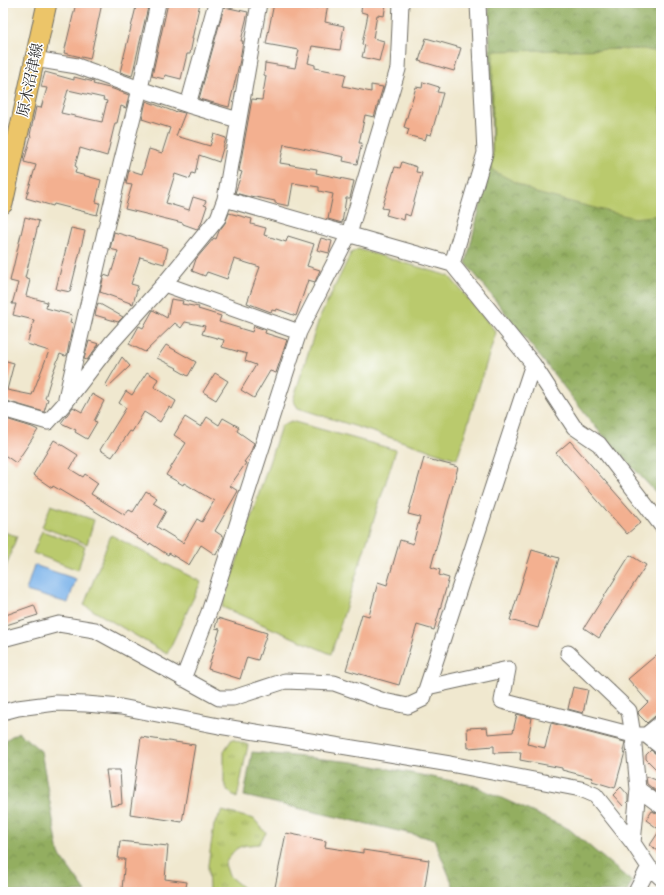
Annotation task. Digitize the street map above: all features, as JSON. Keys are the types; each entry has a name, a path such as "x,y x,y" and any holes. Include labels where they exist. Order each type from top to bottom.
{"main road":[{"name":"原木沼津線","path":"3,204 46,3"}],"street":[{"path":"65,403 140,89 158,3"},
{"path":"188,105 216,3"},
{"path":"3,410 48,422 65,403 112,342 164,284 218,218 225,199 259,3"},
{"path":"183,679 209,612 299,332 349,234 398,69 401,3"},
{"path":"452,264 485,153 478,3"},
{"path":"34,59 77,66 140,89 238,120"},
{"path":"225,199 452,264 533,364 574,427 599,444 661,525"},
{"path":"164,284 299,332"},
{"path":"3,639 59,624 95,630 219,698 234,698 285,681 334,683 384,701 408,706 423,699 533,364"},
{"path":"568,653 629,711 640,735 638,789 633,843"},
{"path":"427,687 508,669 502,702 640,735 661,747"},
{"path":"3,712 18,708 56,703 121,707 220,726 450,764 581,789 595,795 633,843 649,867 661,878"},
{"path":"640,735 661,723"},
{"path":"638,789 661,806"},
{"path":"636,892 649,867"}],"green space":[{"path":"489,3 661,3 661,498 597,429 466,263 492,158"},
{"path":"644,49 661,53 661,215 634,218 536,193 492,170 493,51"},
{"path":"358,249 449,276 496,332 457,459 298,408 293,400 319,319 351,253"},
{"path":"291,421 396,450 331,654 222,607 281,426"},
{"path":"51,505 94,520 87,544 42,527"},
{"path":"42,531 85,546 78,570 33,553"},
{"path":"3,532 17,536 3,575"},
{"path":"111,535 201,582 167,654 84,605"},
{"path":"18,732 41,751 59,854 86,892 3,892 3,742"},
{"path":"232,739 248,745 237,798 228,791 224,783 224,751"},
{"path":"252,752 353,762 473,785 569,829 632,882 627,892 454,892 455,890 434,839 244,796"},
{"path":"222,811 254,819 266,833 259,844 242,846 235,850 225,864 229,876 248,892 210,892 209,890 208,865 214,825"}],"water":[{"path":"34,565 76,579 68,603 26,591"}],"building":[{"path":"76,3 102,3 90,59 64,53"},
{"path":"137,3 149,3 132,76 120,72"},
{"path":"168,3 200,3 190,54 187,54 181,79 165,75 164,79 152,76"},
{"path":"274,3 291,3 317,8 318,3 328,3 325,22 344,26 340,50 312,46 308,63 315,65 315,68 346,74 343,86 371,92 371,85 383,87 374,117 365,115 359,143 362,143 357,164 343,161 344,157 284,144 280,163 317,169 316,173 354,181 350,198 346,198 342,223 328,219 333,194 319,191 319,187 293,183 289,206 275,203 275,201 235,193 242,172 239,171 252,99 262,100 266,76 264,75 265,63 295,68 299,50 266,44"},
{"path":"362,3 386,3 384,16 377,15 373,38 384,41 379,61 362,57 365,45 362,44 368,14 361,12"},
{"path":"224,7 248,12 241,41 243,41 240,60 229,107 199,99"},
{"path":"426,38 461,48 454,71 419,61"},
{"path":"45,72 74,80 74,77 94,82 93,84 129,95 126,108 121,106 107,156 80,148 75,166 77,167 75,173 101,180 96,202 100,203 97,215 54,204 53,206 26,198 36,165 24,162 31,136 36,107 41,108 47,88 41,87","holes":["68,90 104,98 103,100 107,101 102,122 61,113"]},
{"path":"423,82 439,87 437,92 443,93 431,135 427,134 425,140 407,135 409,129 404,127 416,87 422,88"},
{"path":"146,101 175,112 185,113 176,136 210,146 214,134 226,138 219,162 199,155 195,174 192,173 190,179 175,174 166,203 189,210 193,197 206,201 204,205 207,206 201,224 197,229 183,223 125,209 132,185 126,184 129,170 142,174 149,149 162,153 170,128 142,119"},
{"path":"402,162 417,167 416,172 422,173 410,216 405,214 404,220 386,215 388,209 382,208 395,167 400,168"},
{"path":"229,213 252,219 251,224 266,228 264,235 286,242 288,236 314,244 307,266 320,270 315,282 308,280 296,316 277,309 276,311 272,310 271,312 247,303 260,267 234,259 227,279 207,272 205,276 192,271 196,259 214,238 216,239"},
{"path":"25,217 39,221 25,278 30,280 26,296 47,302 46,308 72,315 70,322 73,323 67,355 65,356 60,354 45,398 48,399 44,412 3,400 3,360 14,363 7,390 32,395 49,351 27,344 34,320 13,315 16,304 12,304 18,283 10,281"},
{"path":"71,228 85,231 70,292 56,289"},
{"path":"114,232 168,248 164,264 140,257 131,284 138,286 133,304 100,292 104,275 110,277 118,251 110,249"},
{"path":"321,238 332,241 329,253 317,250"},
{"path":"171,299 183,301 182,304 199,307 198,309 221,316 219,322 252,332 254,326 266,330 265,333 287,340 276,373 270,371 254,398 241,390 256,365 245,361 247,354 222,347 224,340 202,334 205,326 185,322 181,328 175,323 145,352 129,344 139,326 143,328 153,310 167,318"},
{"path":"98,303 123,317 118,322 95,315"},
{"path":"89,341 99,344 87,360 84,359"},
{"path":"166,345 196,362 188,376 176,369 177,368 157,358"},
{"path":"122,357 130,366 107,388 105,386"},
{"path":"147,372 158,379 154,387 176,401 172,409 169,407 160,422 144,412 132,432 130,431 112,457 100,450 126,408 119,403 126,391 132,395"},
{"path":"215,373 228,381 216,400 203,392"},
{"path":"92,394 104,401 94,421 97,422 87,439 75,432 76,430 61,423 73,407 82,412"},
{"path":"185,417 201,427 207,417 219,425 223,418 239,427 237,431 254,443 250,454 244,462 246,463 230,486 238,491 215,531 224,537 216,555 201,545 189,565 169,553 168,555 150,543 149,545 53,486 52,488 33,475 54,440 78,455 70,469 83,477 85,474 98,483 91,494 125,515 129,510 133,512 146,491 157,498 153,503 166,511 157,527 183,543 197,519 202,522 214,501 184,483 183,485 166,475 186,443 174,435"},
{"path":"3,418 38,430 16,463 3,454"},
{"path":"570,441 641,522 627,534 556,453"},
{"path":"424,458 458,467 431,567 440,570 439,575 449,578 434,630 417,625 399,685 346,670 362,614 369,616 378,582 387,585 400,540 413,544 420,517 408,514"},
{"path":"532,550 559,558 538,628 510,620"},
{"path":"630,555 646,565 599,638 584,628"},
{"path":"34,605 38,615 3,626 3,616"},
{"path":"218,618 267,633 258,660 247,657 240,679 208,669 220,629 215,628"},
{"path":"661,651 661,714 655,716 647,723 638,712 648,702 628,679"},
{"path":"573,687 588,690 583,713 568,709"},
{"path":"517,714 532,718 527,744 545,748 551,723 625,742 623,751 625,752 615,788 592,781 593,778 562,770 562,768 520,760 521,752 494,753 494,746 468,748 467,728 487,727 488,734 513,732"},
{"path":"141,737 195,745 182,822 130,814"},
{"path":"651,750 661,756 661,774 646,759 646,755"},
{"path":"106,770 120,770 122,804 111,806"},
{"path":"646,776 661,782 661,795 647,784"},
{"path":"621,787 628,795 628,801 623,806 613,795"},
{"path":"652,811 661,815 661,853 650,845 660,830 646,820"},
{"path":"286,833 326,841 325,847 363,853 363,850 429,860 424,892 274,892"},
{"path":"120,841 168,846 165,879 187,882 185,892 152,892 122,889 125,859 118,859"}]}
